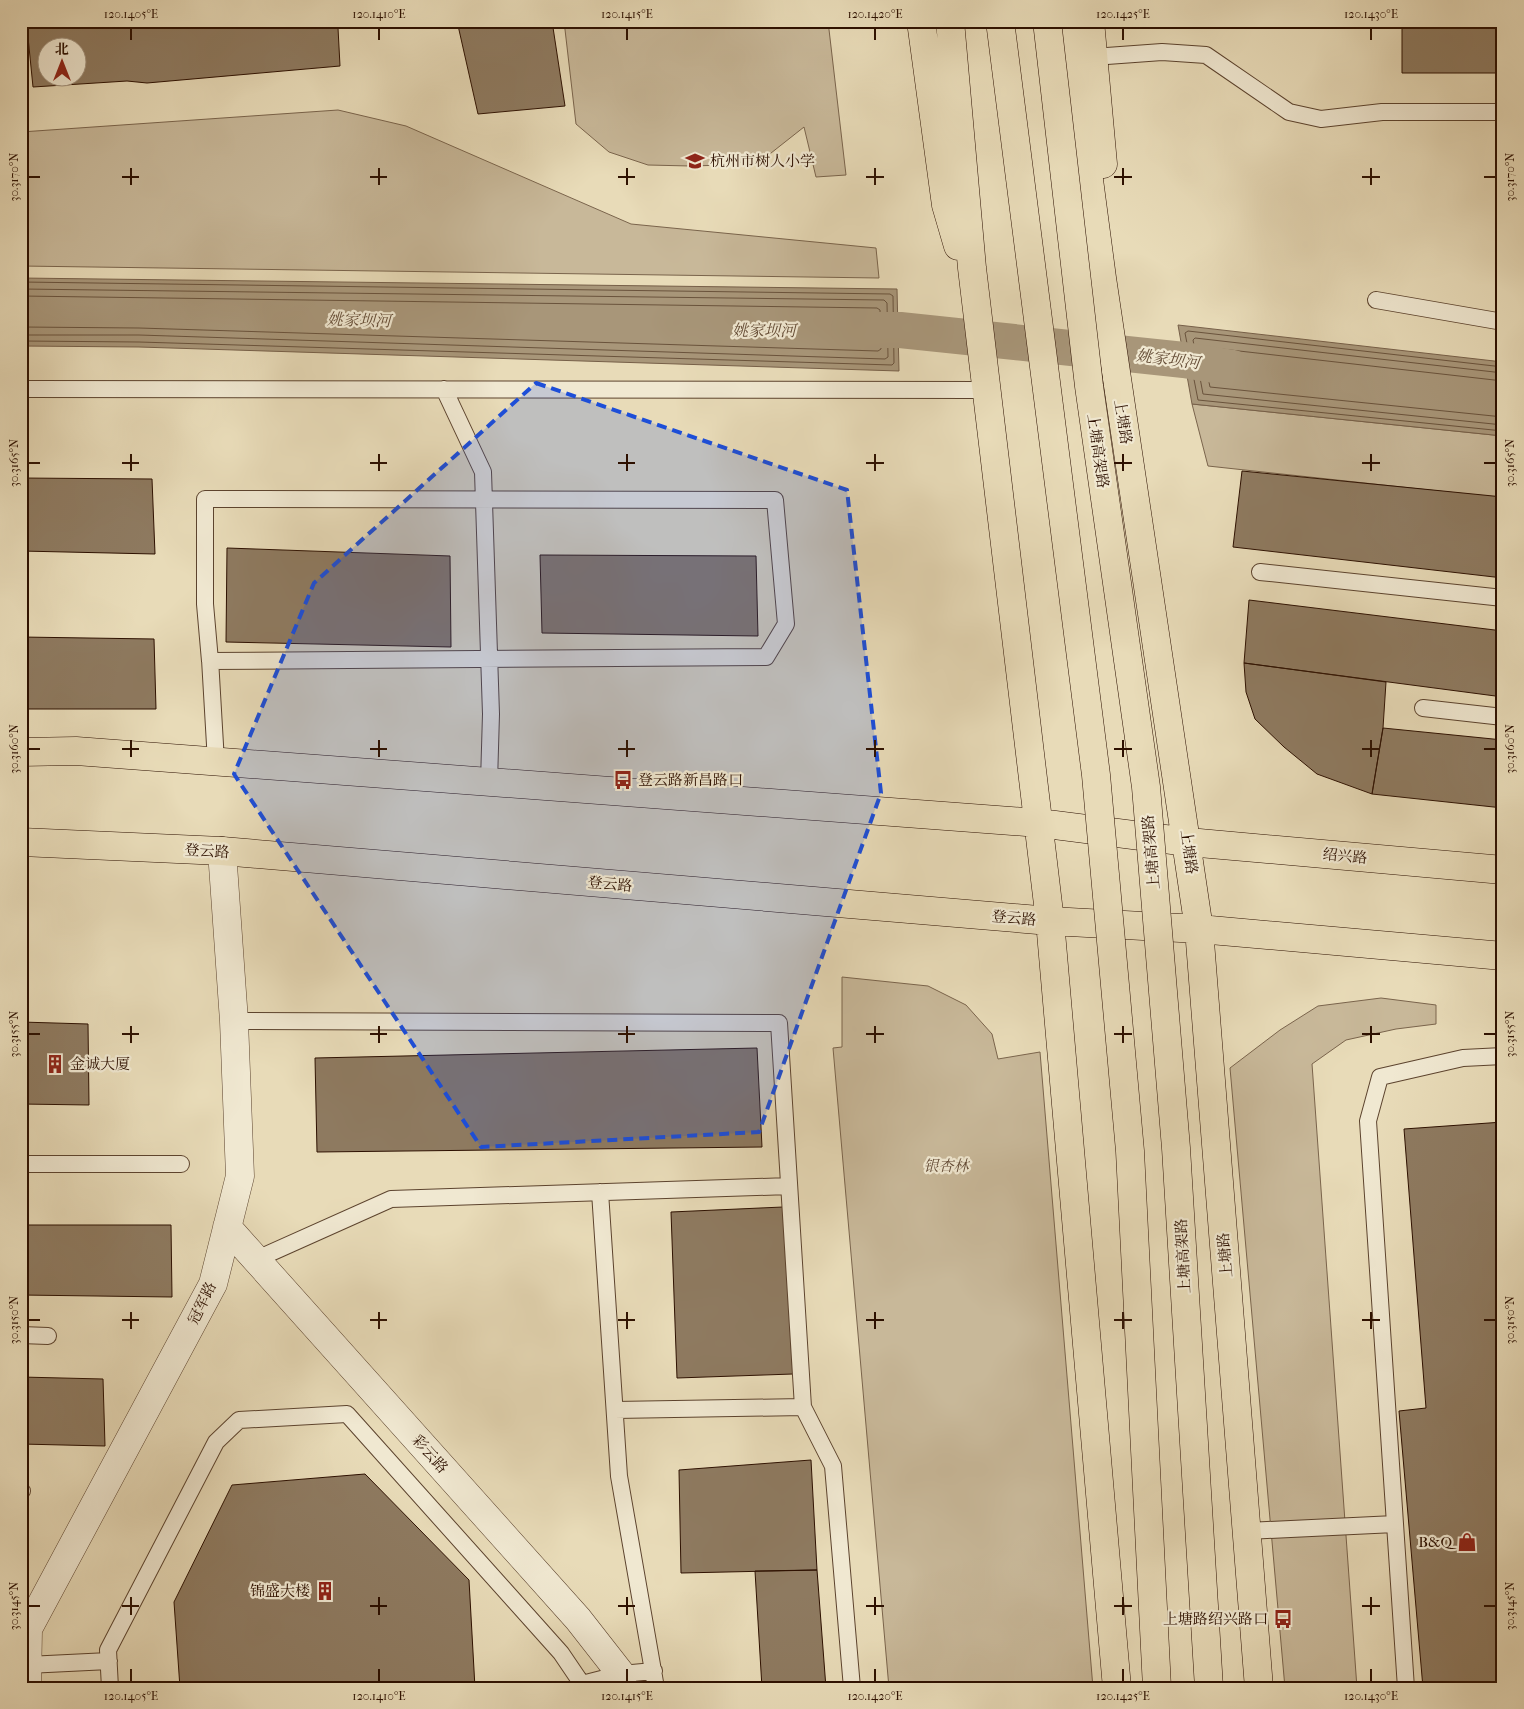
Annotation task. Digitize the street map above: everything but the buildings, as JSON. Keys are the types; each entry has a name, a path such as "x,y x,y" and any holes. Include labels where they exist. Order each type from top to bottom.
{"main road":[{"path":"920,21 946,205 961,256 973,276"},
{"path":"950,21 973,276 1050,921 1117,1688"},
{"path":"1000,21 1096,775 1130,1150 1157,1688"},
{"name":"上塘高架路","path":"1047,21 1089,386 1146,787 1176,1148 1209,1688"},
{"name":"上塘路","path":"1068,21 1102,278 1188,842 1199,929 1259,1688"},
{"path":"1090,21 1103,156 1104,209 1098,250"},
{"path":"21,752 76,751 1038,823 1188,842"},
{"name":"登云路","path":"21,842 222,852 1050,921 1199,929"},
{"name":"绍兴路","path":"1188,842 1503,870"},
{"path":"1199,929 1503,956"}],"street":[{"name":"冠军路","path":"27,1676 28,1629 213,1284 240,1176 234,1021 222,852"},
{"name":"彩云路","path":"227,1226 578,1619 622,1681"}],"lane":[{"path":"1093,57 1162,52 1206,56 1288,112 1321,119 1382,112 1503,112"},
{"path":"1376,300 1503,322"},
{"path":"21,389 444,389 987,383"},
{"path":"444,389 483,472 491,714 489,782"},
{"path":"210,659 766,657 786,624 775,500 205,499 205,604 216,762"},
{"path":"1260,572 1503,598"},
{"path":"1424,708 1503,717"},
{"path":"234,1021 778,1023 803,1407 833,1466 852,1688"},
{"path":"1406,1688 1368,1121 1380,1077 1463,1058 1503,1056"},
{"path":"21,1164 181,1164"},
{"path":"257,1259 391,1199 789,1186"},
{"path":"110,1688 108,1650 216,1442 239,1420 348,1414 561,1652 582,1686 622,1681 655,1680 619,1476 600,1192"},
{"path":"21,1335 48,1336"},
{"path":"615,1410 803,1407"},
{"path":"1247,1531 1395,1524"},
{"path":"27,1676 109,1661"}],"highlighted area":[{"path":"536,383 847,490 881,793 759,1132 481,1147 234,774 314,583"}],"green space":[{"path":"564,21 828,21 846,175 816,177 804,127 766,157 727,165 648,165 609,152 576,124"},
{"path":"338,110 406,126 631,224 876,248 879,278 21,266 21,132"},
{"path":"1192,404 1503,436 1503,498 1208,466"},
{"name":"银杏林","path":"842,977 928,986 966,1005 992,1034 998,1059 1040,1052 1093,1688 889,1688 833,1048 842,1047"},
{"path":"1381,998 1436,1005 1436,1024 1396,1029 1346,1040 1312,1064 1357,1688 1285,1688 1230,1068 1280,1030 1318,1006"}],"water":[{"path":"21,278 897,289 899,371 139,347 21,346"},
{"path":"1178,325 1503,362 1503,436 1192,404"}],"waterway":[{"name":"姚家坝河","path":"849,330 900,330 1184,360 1233,368"}],"place":[{"name":"杭州市树人小学","path":"695,161"},
{"name":"登云路新昌路口","path":"623,780"},
{"name":"金诚大厦","path":"55,1064"},
{"name":"B&Q","path":"1467,1542"},
{"name":"锦盛大楼","path":"325,1591"},
{"name":"上塘路绍兴路口","path":"1283,1619"}]}
